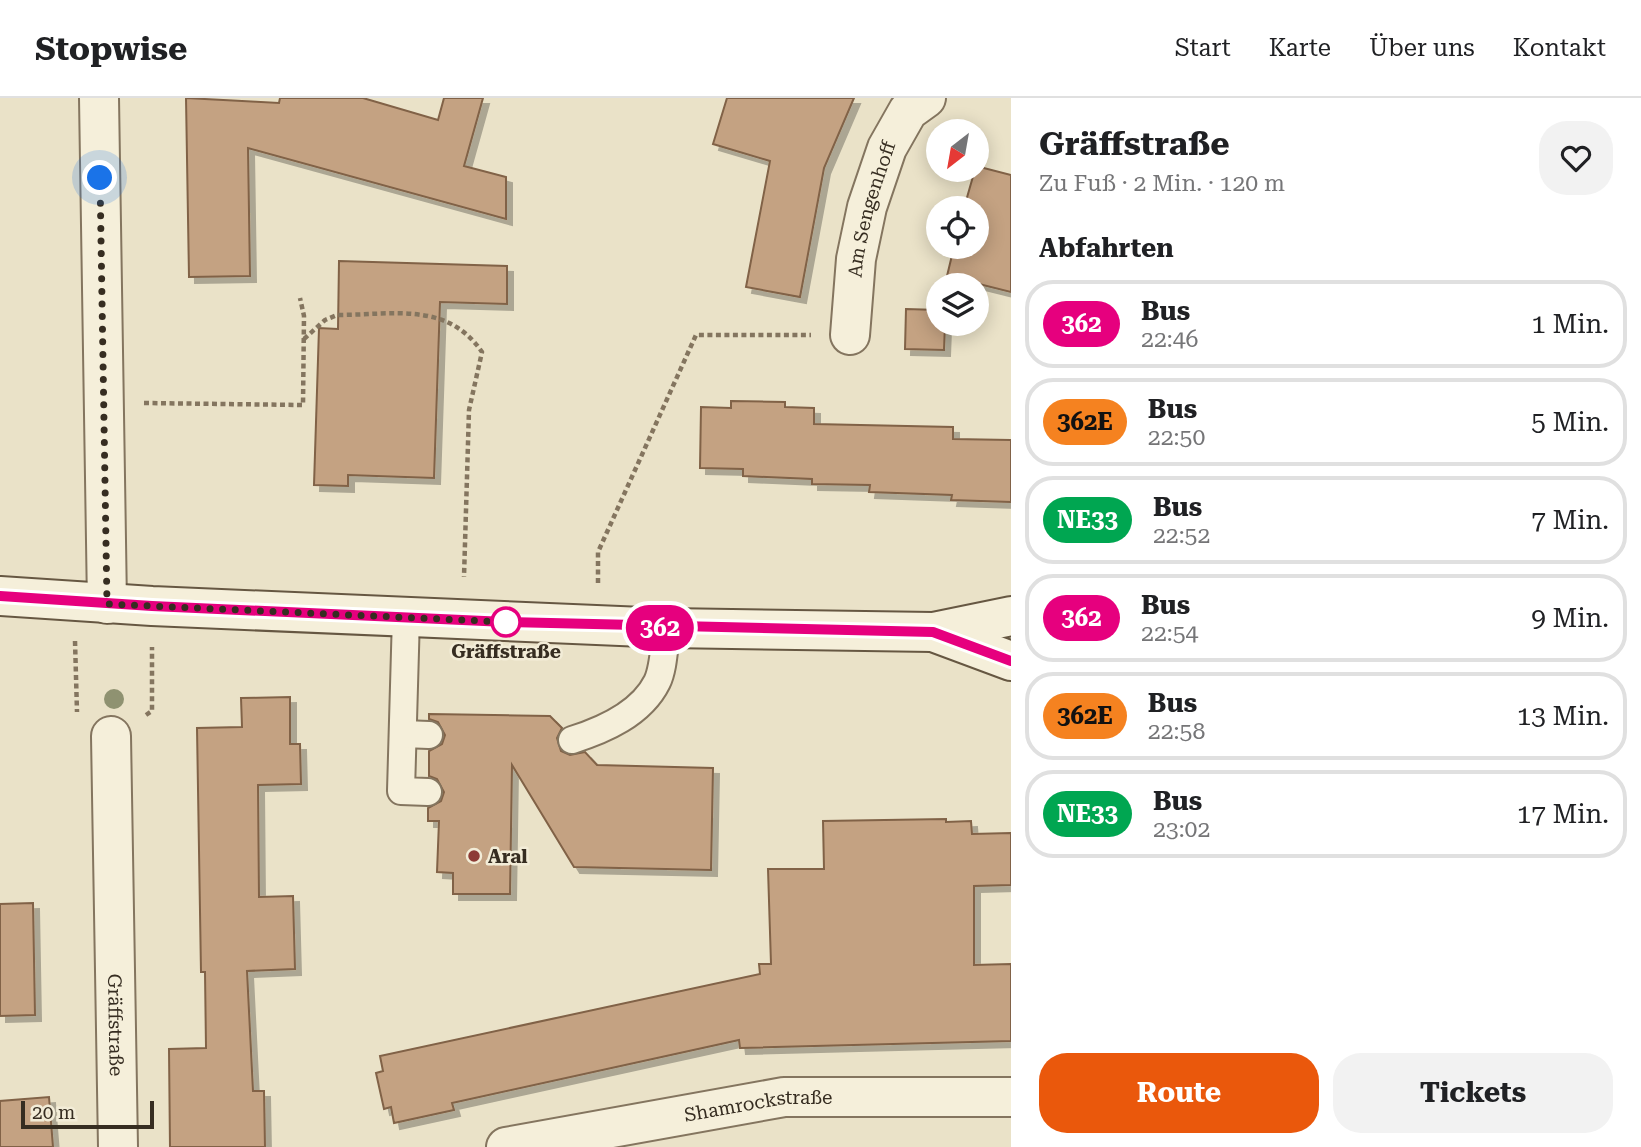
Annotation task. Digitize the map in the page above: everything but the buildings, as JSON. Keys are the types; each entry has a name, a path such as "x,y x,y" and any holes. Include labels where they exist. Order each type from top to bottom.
{"street":[{"path":"91,603 104,402 99,98"},
{"name":"Am Sengenhoff","path":"850,335 856,259 867,207 887,148 908,111 926,98"},
{"path":"0,596 152,606 667,628 933,632 1011,617"},
{"path":"933,632 1011,661"},
{"name":"Gräffstraße","path":"111,736 118,1147"},
{"name":"Shamrockstraße","path":"506,1147 784,1097 1011,1097"}],"lane":[{"path":"406,616 401,791 428,792"},
{"path":"572,740 601,731 623,718 642,701 657,681 667,628"},
{"path":"403,734 429,735"}],"path":[{"path":"104,402 303,405 304,339 300,298"},
{"path":"304,339 325,320 337,315 435,316 469,332 482,352 469,410 463,620"},
{"path":"597,626 598,552 696,335 850,335"},
{"path":"75,711 91,603"},
{"path":"152,606 152,711"}],"bus line":[{"name":"362","path":"0,596 152,606 506,622 667,628 933,632 1011,661"}],"place":[{"name":"Gräffstraße","path":"506,622"},
{"name":"Aral","path":"474,856"}],"route":[{"path":"100,178 107,604 506,622"}]}
